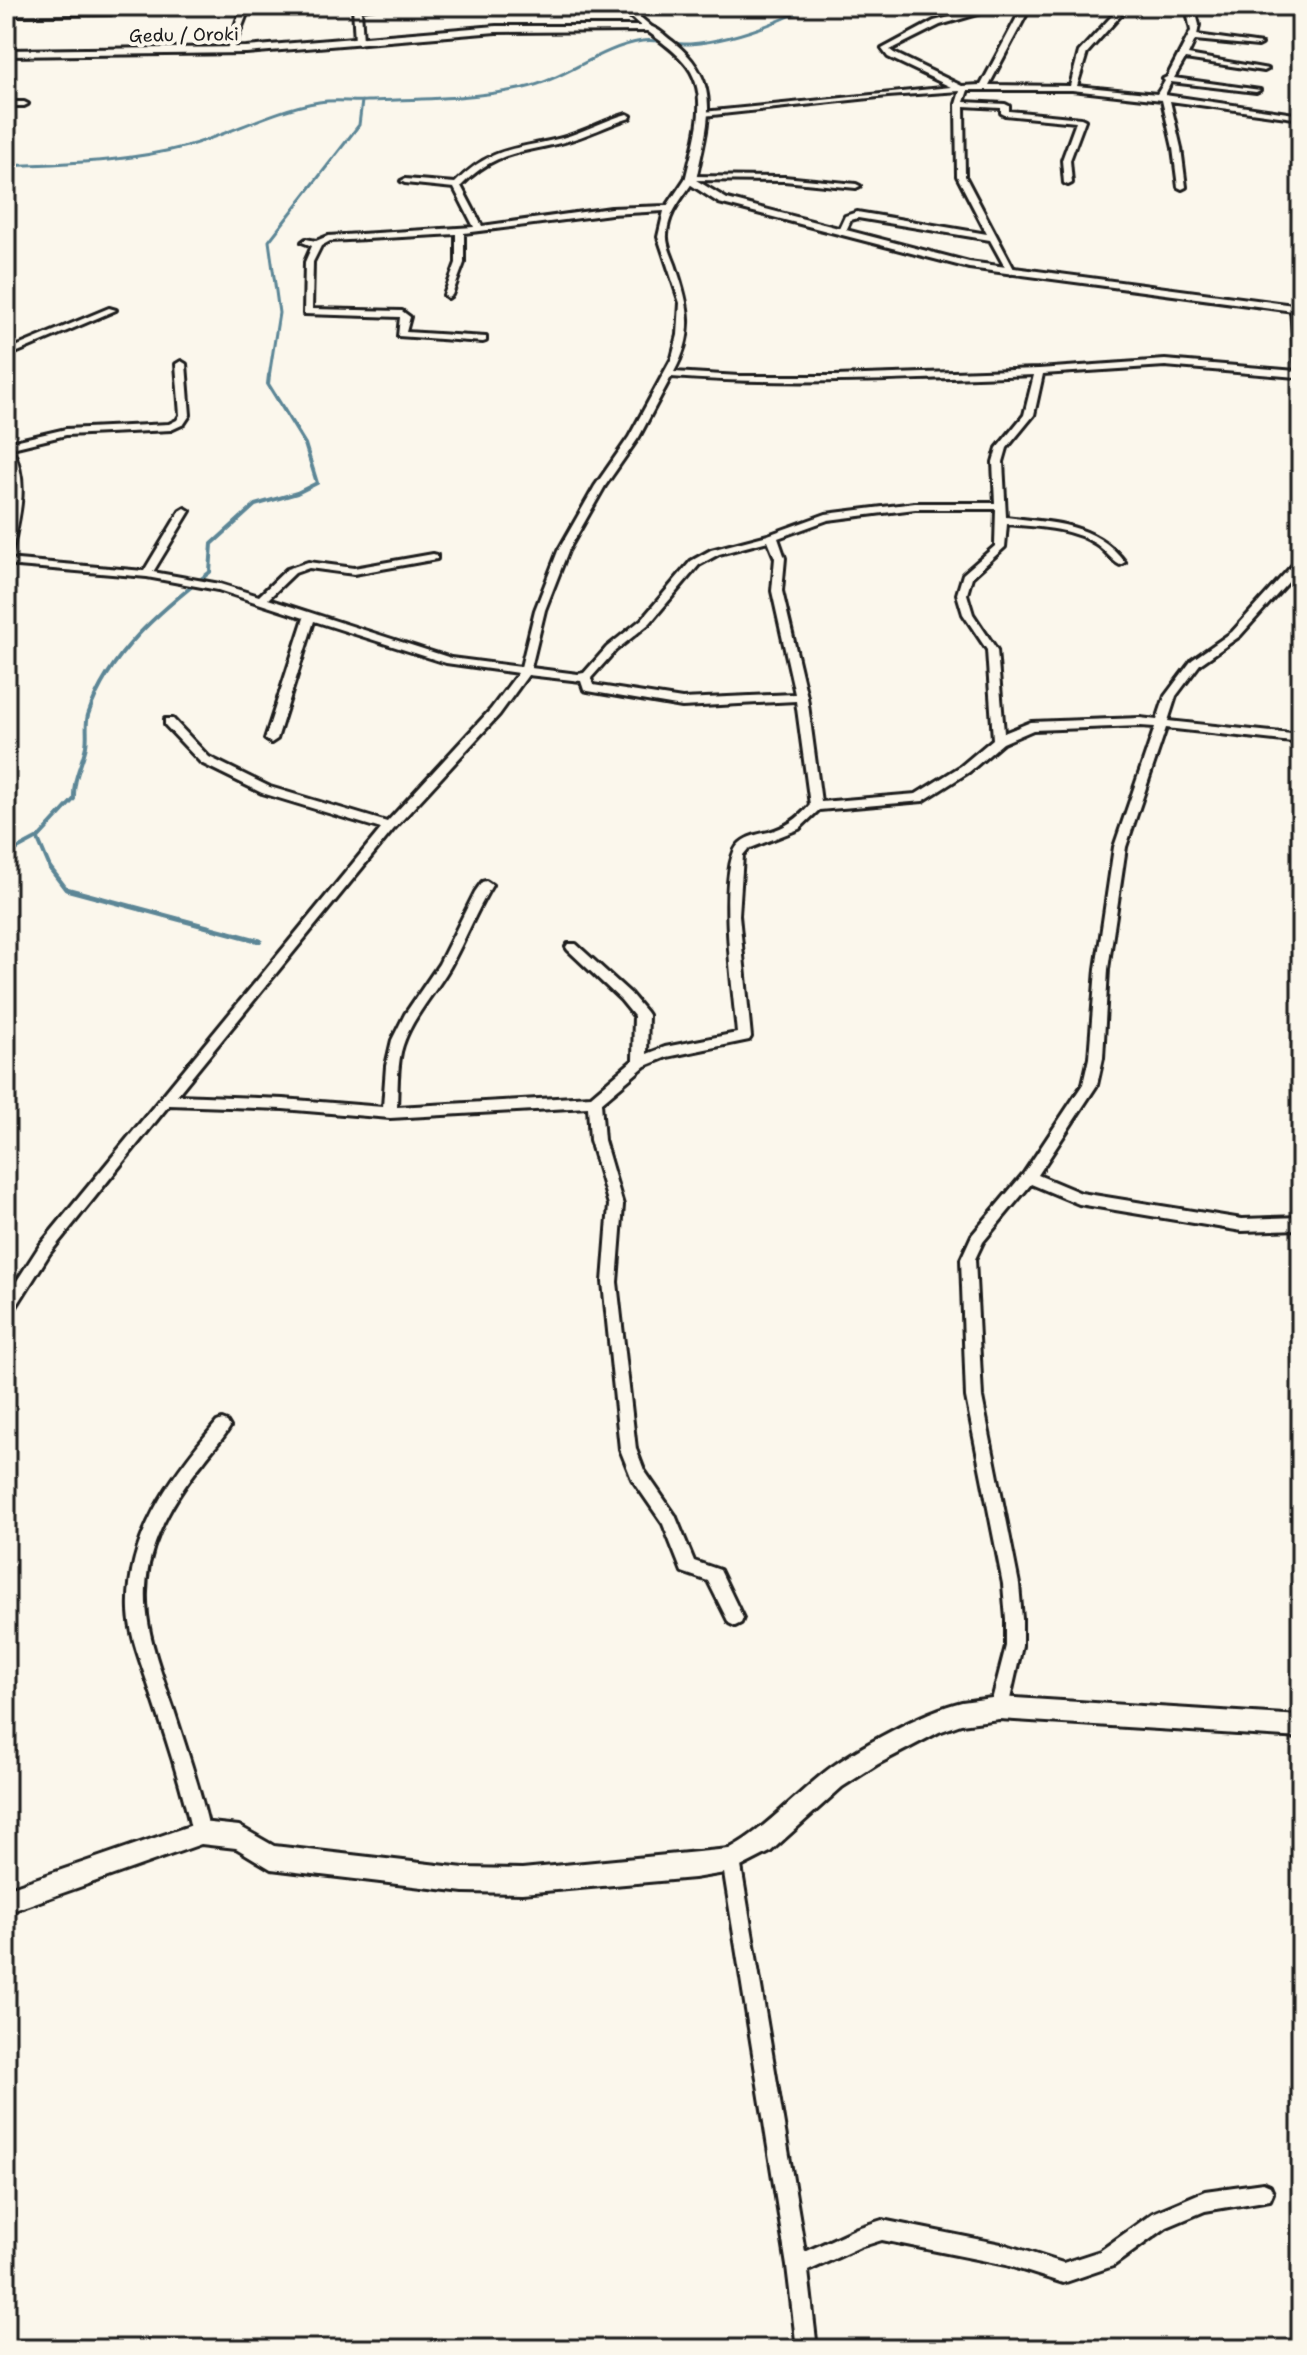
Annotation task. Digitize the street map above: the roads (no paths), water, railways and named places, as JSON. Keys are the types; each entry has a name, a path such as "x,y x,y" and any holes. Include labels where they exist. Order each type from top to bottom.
{"main road":[{"path":"653,31 683,55 698,74 703,114 690,179 708,194 736,207 842,231 946,260 1298,309"},
{"path":"6,1901 201,1833 239,1837 271,1857 464,1880 522,1881 731,1860 762,1844 834,1779 933,1723 961,1713 999,1708 1060,1715 1301,1727"}],"street":[{"path":"229,50 246,6"},
{"path":"359,42 357,7 379,6"},
{"path":"622,6 653,31"},
{"path":"964,90 891,55 886,49 937,23 1001,6"},
{"path":"983,89 1027,6"},
{"path":"1073,88 1083,52 1125,6"},
{"path":"1182,187 1162,100 1167,79 1184,57 1195,28 1190,6"},
{"path":"6,13 111,12"},
{"name":"Gedu / Oroki","path":"6,53 229,50 496,29 653,31"},
{"path":"1191,37 1258,44"},
{"path":"1184,57 1264,69"},
{"path":"1167,79 1256,90"},
{"path":"703,114 964,90 1073,88 1301,117"},
{"path":"964,90 960,104 961,176 1011,271"},
{"path":"6,104 24,104"},
{"path":"960,104 1005,106 1005,113 1081,120 1066,160 1068,183"},
{"path":"457,186 475,165 491,157 562,140 627,116"},
{"path":"6,1311 45,1249 389,827 495,712 525,671 540,610 563,551 669,374 683,335 684,303 662,237 669,208 690,179 784,179 856,186"},
{"path":"405,181 457,186"},
{"path":"457,186 480,229"},
{"path":"483,339 401,334 406,317 402,314 307,312 312,243 328,239 460,231 598,213 669,208"},
{"path":"842,231 848,218 857,215 995,238"},
{"path":"448,295 460,263 460,231"},
{"path":"669,374 778,380 1039,372 1165,363 1300,376 1298,309"},
{"path":"6,354 112,310"},
{"path":"6,555 11,505 19,495 14,463 6,446 66,432 171,427 181,422 185,415 181,364"},
{"path":"999,740 992,650 968,614 962,594 967,576 1000,547 1002,520 998,462 1002,448 1029,415 1039,372"},
{"path":"585,677 611,649 646,621 695,563 729,547 772,537 826,517 858,512 915,506 1001,506"},
{"path":"147,574 185,511"},
{"path":"1002,520 1083,533 1104,543 1120,562"},
{"path":"772,537 780,558 777,591 801,697 816,806"},
{"path":"262,599 291,571 308,565 354,571 433,557"},
{"path":"6,562 147,574 220,587 450,661 585,677"},
{"path":"999,1708 1014,1646 1013,1607 974,1397 968,1259 977,1239 1029,1177 1090,1085 1096,1058 1102,969 1120,847 1159,724 1171,696 1189,670 1244,626 1301,562"},
{"path":"271,739 310,616"},
{"path":"585,677 588,688 682,703 801,697"},
{"path":"169,722 205,760 253,784 389,827"},
{"path":"166,1100 283,1104 390,1113 594,1101 640,1062 665,1052 744,1037 733,915 737,854 751,840 783,834 798,827 816,806 919,798 965,769 999,740 1031,726 1125,722 1301,739"},
{"path":"390,1113 395,1052 404,1028 444,965 469,909 486,885"},
{"path":"572,947 586,963 609,980 641,1015 640,1062"},
{"path":"594,1101 597,1140 616,1205 610,1282 628,1449 638,1474 669,1520 688,1567 714,1575 735,1618"},
{"path":"1029,1177 1079,1198 1227,1223 1257,1225 1300,1219"},
{"path":"201,1833 194,1798 147,1653 137,1610 142,1552 167,1500 194,1459 222,1427"},
{"path":"731,1860 797,2266 807,2349"},
{"path":"797,2266 882,2230 1006,2255 1063,2273 1106,2259 1160,2220 1205,2201 1263,2193"}],"waterway":[{"path":"6,166 97,161 165,151 319,102 446,98 524,88 554,78 626,45 648,40 690,44 722,39 767,25 811,6"},
{"path":"269,377 279,313 269,241 359,125 362,101"},
{"path":"6,855 38,838 74,799 76,778 86,746 87,719 97,693 122,653 138,635 210,572 212,544 255,505 297,493 317,483 305,444 268,384 269,375"},
{"path":"38,839 50,868"},
{"path":"50,868 66,889 260,941"}]}
